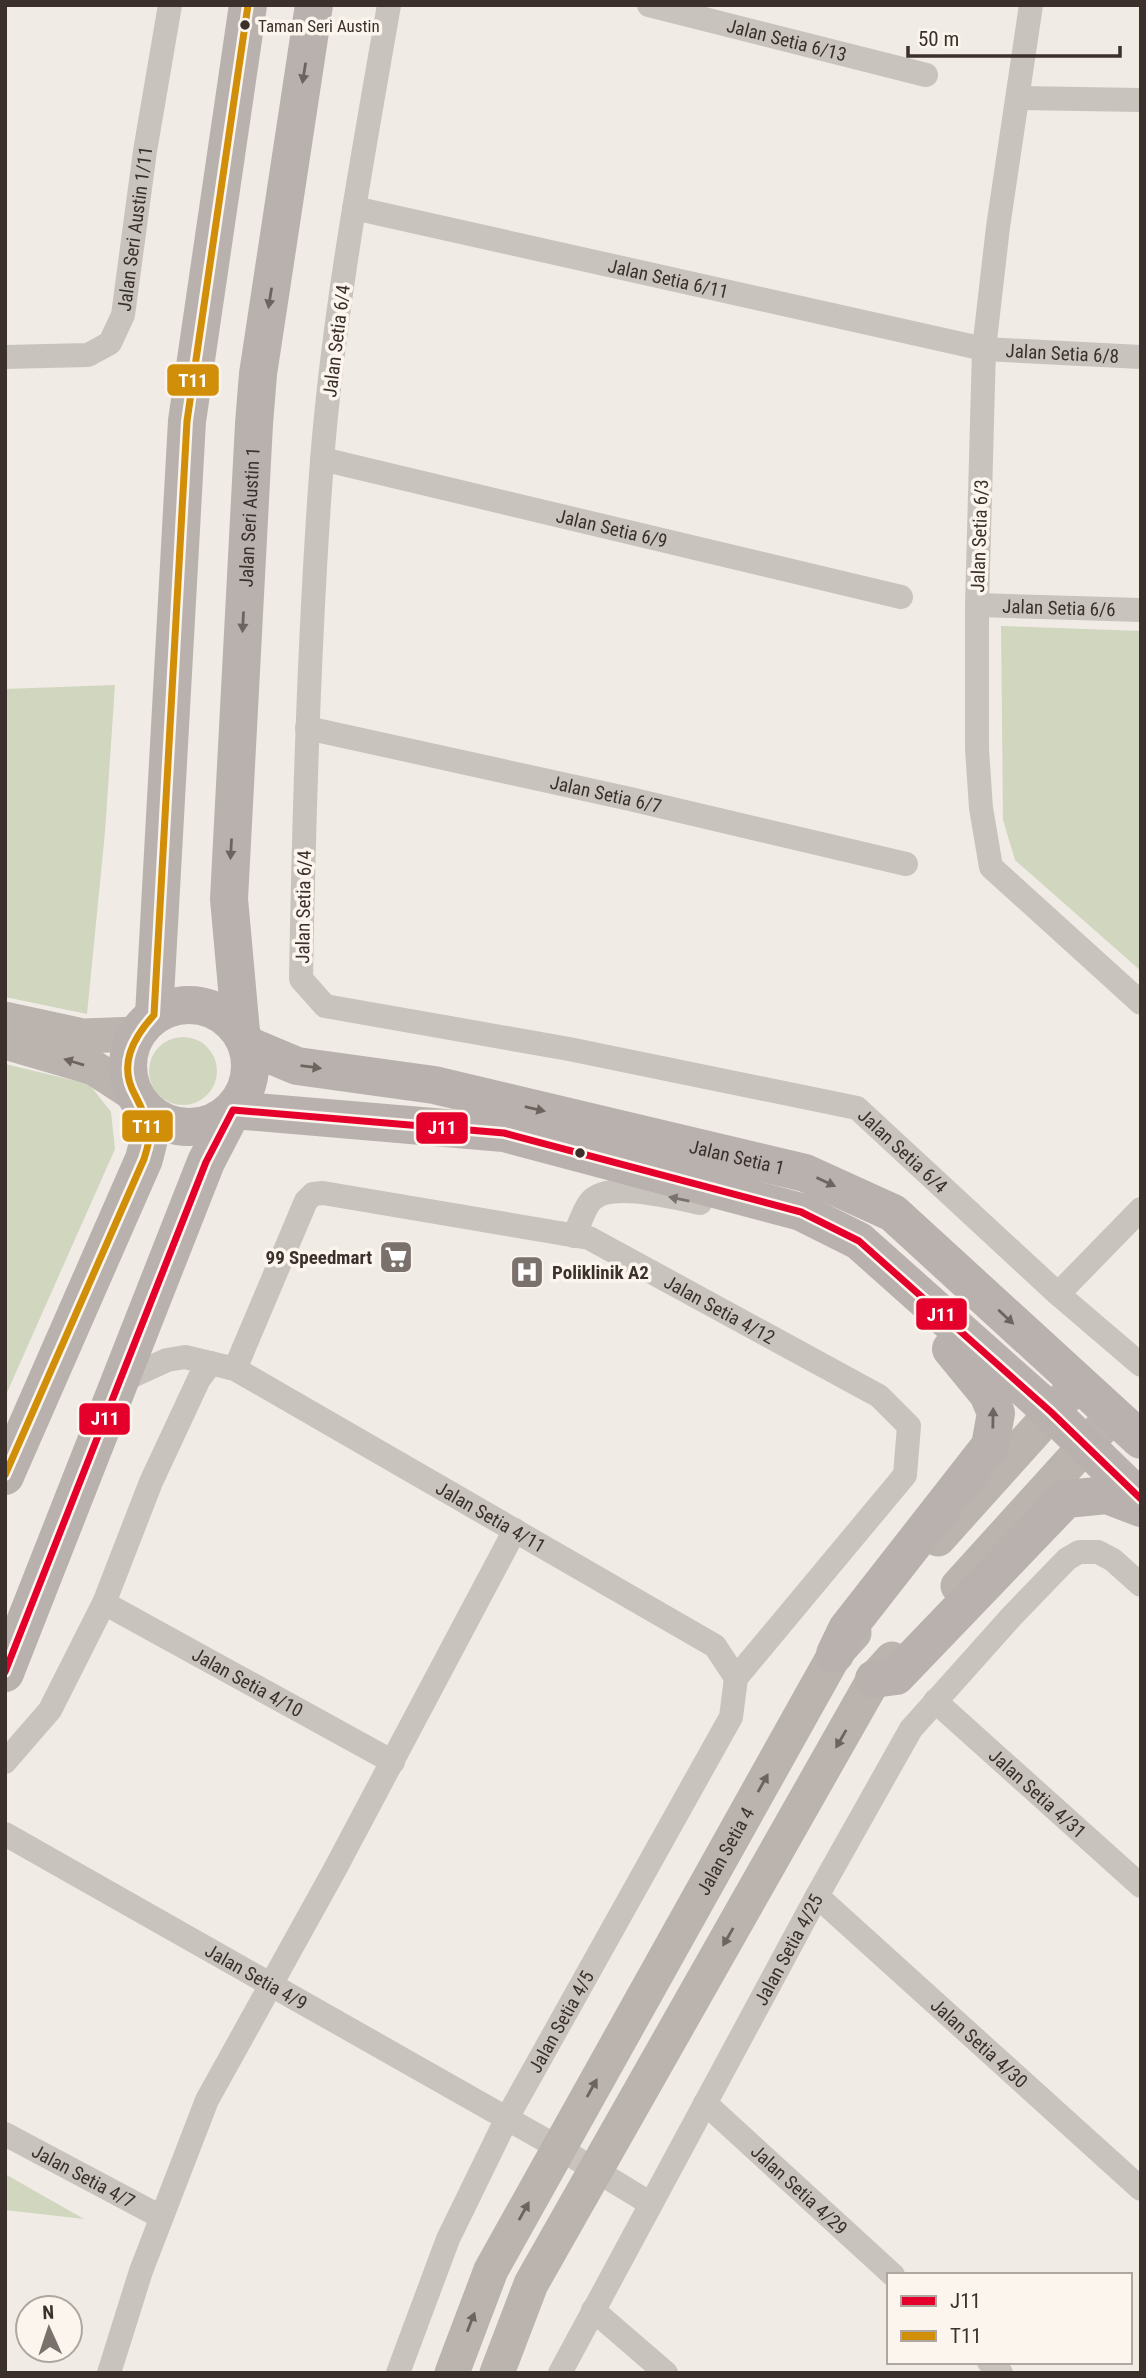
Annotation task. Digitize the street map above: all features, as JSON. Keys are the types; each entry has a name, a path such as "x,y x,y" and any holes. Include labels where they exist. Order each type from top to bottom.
{"main road":[{"path":"5,1476 144,1159 149,1139 127,1074 129,1053 145,1025 187,421 248,5"},
{"name":"Jalan Seri Austin 1","path":"244,1039 229,899 254,424 258,374 314,5"},
{"path":"5,1673 205,1162 243,1096 249,1080 250,1062 244,1039 227,1018 210,1009 191,1004 172,1007 145,1025"},
{"name":"Jalan Setia 1","path":"244,1039 297,1066 434,1085 805,1172 893,1213 1141,1440"},
{"path":"138,1100 152,1115 180,1127 210,1124 233,1110"},
{"name":"Jalan Setia 1","path":"233,1110 504,1133 801,1212 859,1241 1086,1444 1141,1499"},
{"path":"835,1654 848,1629 990,1446 996,1413 988,1394 859,1241"},
{"path":"874,1679 896,1676 1066,1499 1107,1495 1141,1508"}],"street":[{"name":"Jalan Seri Austin 1/11","path":"5,357 88,355 110,343 123,315 145,151 170,5"},
{"name":"Jalan Setia 6/4","path":"389,5 354,208 336,332 322,459 307,727 301,979 325,1006 569,1049 858,1108 1058,1294 1141,1365"},
{"name":"Jalan Setia 6/13","path":"649,5 926,75"},
{"name":"Jalan Setia 6/3","path":"1031,5 998,227 984,349 977,605 977,749 981,808 991,867 1141,1003"},
{"path":"1019,98 1141,100"},
{"name":"Jalan Setia 6/11","path":"354,208 984,349"},
{"name":"Jalan Setia 6/8","path":"984,349 1141,356"},
{"name":"Jalan Setia 6/9","path":"322,459 901,597"},
{"name":"Jalan Setia 6/6","path":"977,605 1141,610"},
{"name":"Jalan Setia 6/7","path":"307,727 906,864"},
{"path":"5,1019 83,1036 145,1025"},
{"path":"5,1042 94,1068 138,1100"},
{"path":"574,1236 591,1201 601,1194 618,1190 747,1211 769,1203"},
{"name":"Jalan Setia 4/12","path":"235,1369 306,1201 313,1194 323,1193 589,1238 879,1396 909,1426 905,1475 736,1678"},
{"path":"1058,1294 1141,1209"},
{"name":"Jalan Setia 4/11","path":"119,1382 167,1360 185,1357 235,1369 715,1646 736,1678"},
{"path":"5,1762 50,1710 104,1603 151,1482 198,1379 211,1363"},
{"name":"Jalan Setia 4","path":"452,2373 491,2270 835,1654 1077,1383"},
{"path":"498,2373 531,2284 874,1679 1113,1415"},
{"path":"110,2373 141,2272 207,2100 393,1762 515,1530"},
{"name":"Jalan Setia 4/25","path":"559,2373 817,1896 911,1729 1066,1559 1079,1552 1098,1552 1113,1560 1141,1585"},
{"name":"Jalan Setia 4/10","path":"104,1603 393,1762"},
{"name":"Jalan Setia 4/5","path":"398,2373 448,2239 507,2118 731,1717 736,1678"},
{"name":"Jalan Setia 4/31","path":"935,1701 1141,1886"},
{"name":"Jalan Setia 4/9","path":"5,1834 507,2118 651,2204"},
{"name":"Jalan Setia 4/30","path":"817,1896 1141,2189"},
{"name":"Jalan Setia 4/29","path":"705,2103 890,2273"},
{"name":"Jalan Setia 4/7","path":"5,2134 161,2217"},
{"path":"593,2310 666,2373"}],"green space":[{"path":"1001,626 1141,631 1141,971 1015,860 1003,820"},
{"path":"115,685 105,832 87,1014 5,997 5,689"},
{"path":"190,1037 211,1052 217,1064 215,1084 207,1095 190,1105 176,1105 159,1095 151,1084 149,1064 159,1047 170,1039"},
{"path":"5,1064 89,1084 111,1112 115,1149 5,1397"},
{"path":"5,2174 84,2219 5,2210"}],"transit line":[{"name":"T11","path":"5,1475 144,1159 149,1137 146,1121 130,1084 128,1063 134,1043 154,1015 187,421 248,5"},
{"name":"J11","path":"5,1672 206,1162 233,1110 504,1133 801,1212 859,1241 1051,1412 1141,1499"}],"place":[{"name":"Taman Seri Austin","path":"245,25"},
{"name":"99 Speedmart","path":"396,1257"},
{"name":"Poliklinik A2","path":"527,1272"}]}
